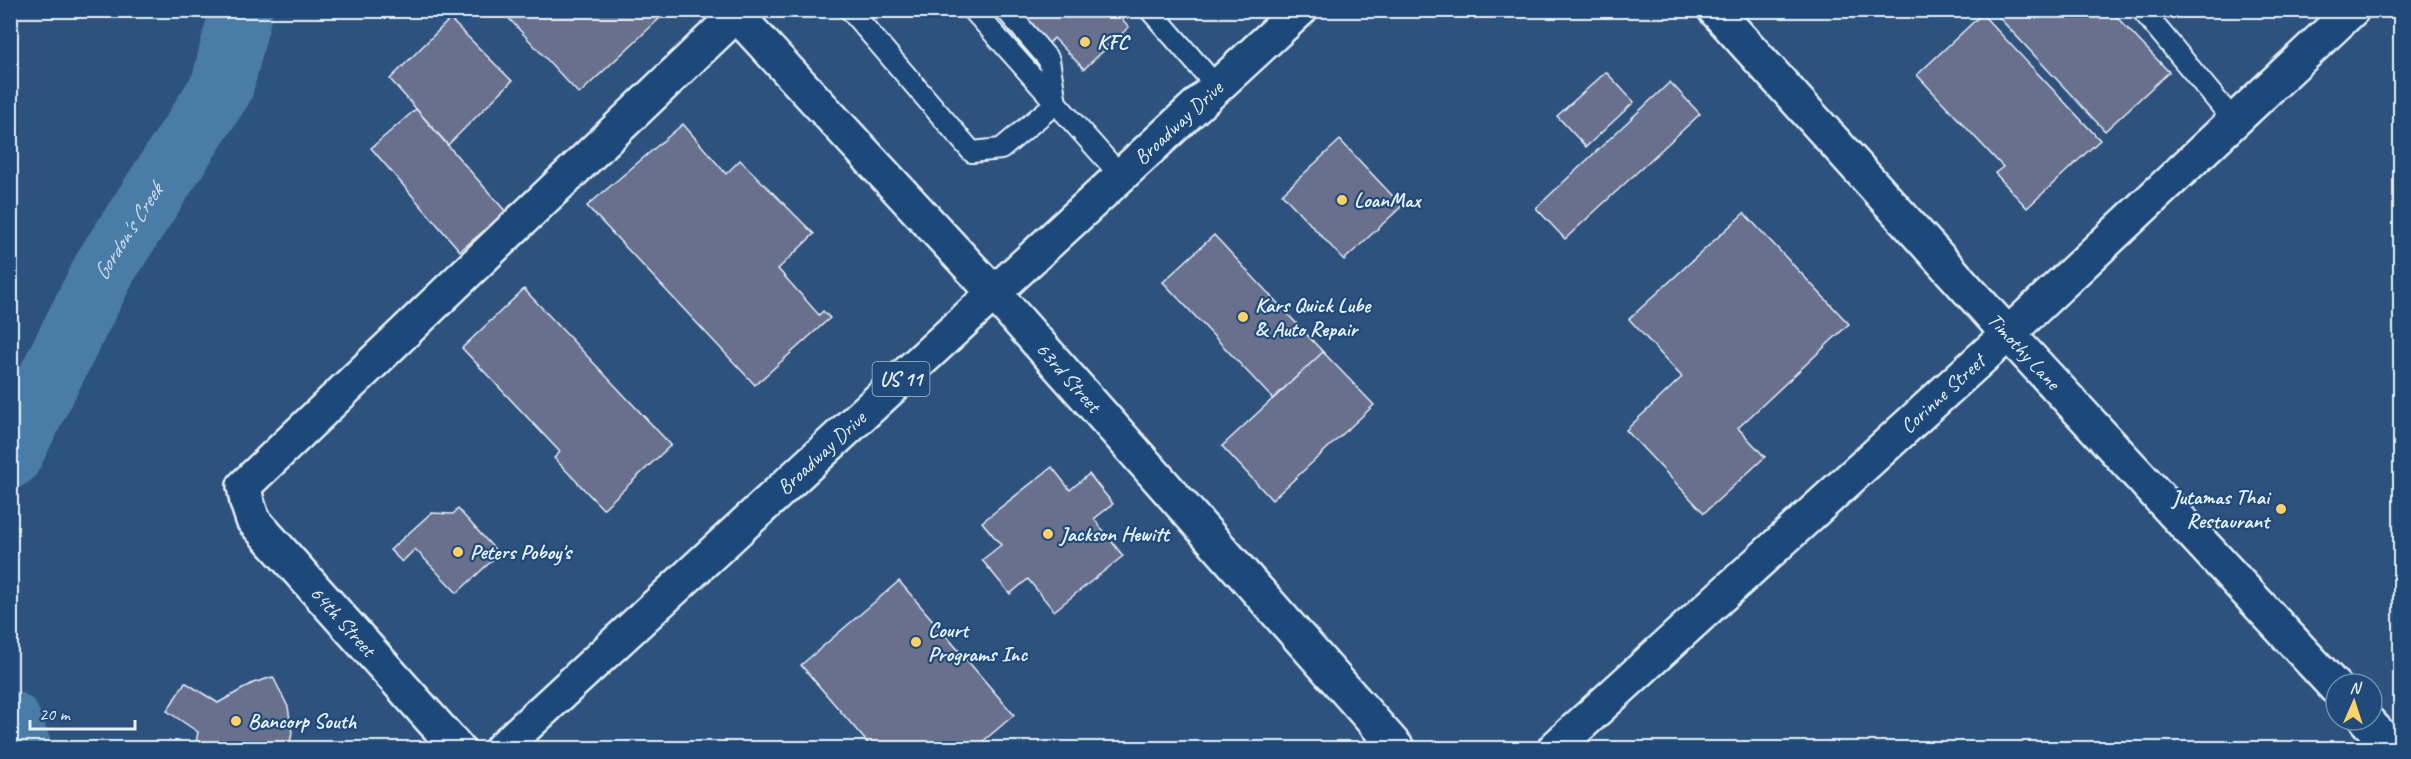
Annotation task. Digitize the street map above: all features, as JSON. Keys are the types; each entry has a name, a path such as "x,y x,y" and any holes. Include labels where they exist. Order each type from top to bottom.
{"street":[{"name":"Broadway Drive","path":"506,747 1300,10"},
{"name":"Timothy Lane","path":"1715,10 2008,333 2324,675"},
{"name":"Corinne Street","path":"1555,748 2008,333 2352,10"},
{"name":"63rd Street","path":"734,13 994,293 1397,748"},
{"name":"64th Street","path":"457,748 253,520 244,486 734,13"},
{"path":"2377,732 2392,748"}],"lane":[{"path":"850,10 972,152 1001,149 1056,103"},
{"path":"973,10 1121,176"},
{"path":"1006,10 1049,60 1056,103"},
{"path":"1150,10 1217,87"},
{"path":"2142,10 2234,121"}],"building":[{"path":"501,10 652,10 660,18 579,94"},
{"name":"KFC","path":"1031,10 1114,10 1129,27 1084,69 1054,38 1046,46 1022,19"},
{"path":"1992,10 2110,10 2169,72 2105,131"},
{"path":"1982,14 2100,140 2027,208 1995,173 2003,167 1917,75"},
{"path":"450,19 512,81 448,145 390,79"},
{"path":"1606,72 1634,102 1586,147 1557,116"},
{"path":"1670,82 1700,114 1565,239 1536,208"},
{"path":"416,109 506,212 460,251 371,148"},
{"path":"683,124 726,174 740,160 814,234 778,269 819,315 823,311 830,318 755,385 587,206"},
{"name":"LoanMax","path":"1340,140 1402,206 1344,260 1282,194"},
{"path":"1744,213 1849,324 1738,428 1765,457 1704,513 1626,430 1682,377 1629,319"},
{"name":"Kars Quick Lube & Auto Repair","path":"1214,235 1323,352 1273,399 1163,282"},
{"path":"524,289 671,445 603,509 554,458 560,452 462,348"},
{"path":"1323,352 1374,405 1272,500 1222,446"},
{"name":"Jackson Hewitt","path":"1052,467 1070,490 1089,474 1113,504 1094,519 1123,556 1054,611 1028,579 1010,594 982,560 1001,545 982,522"},
{"name":"Peters Poboy's","path":"458,509 499,554 457,593 415,549 402,562 390,550 431,513 453,514"},
{"path":"899,581 1014,715 975,748 872,748 801,665"},
{"name":"Bancorp South","path":"273,677 288,707 292,733 289,748 195,748 198,732 167,711 185,682 218,703 253,683"}],"waterway":[{"name":"Gordon's Creek","path":"10,457 106,266 222,87 241,10"},
{"name":"Gordon's Creek","path":"10,722 20,748"}],"place":[{"name":"KFC","path":"1085,42"},
{"name":"LoanMax","path":"1342,200"},
{"name":"Kars Quick Lube & Auto Repair","path":"1243,317"},
{"name":"Jutamas Thai Restaurant","path":"2281,509"},
{"name":"Jackson Hewitt","path":"1048,534"},
{"name":"Peters Poboy's","path":"458,552"},
{"name":"Court Programs Inc","path":"916,642"},
{"name":"Bancorp South","path":"236,721"}]}
